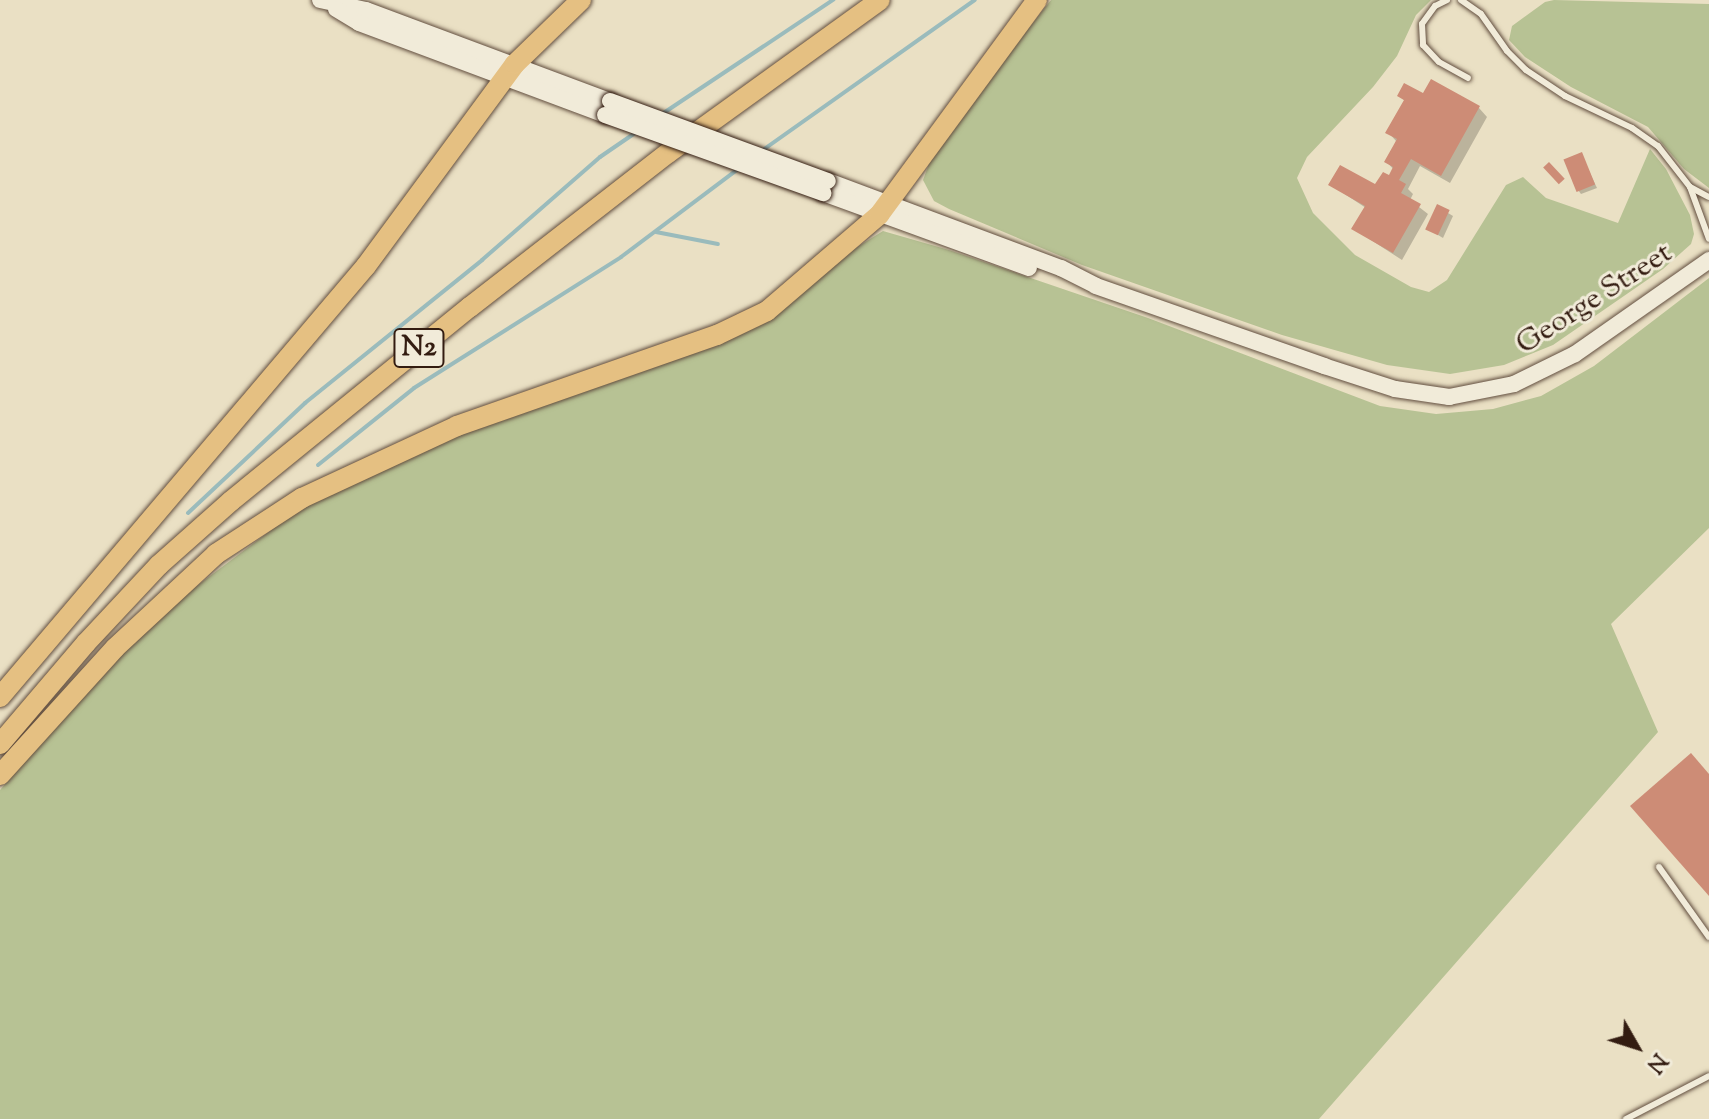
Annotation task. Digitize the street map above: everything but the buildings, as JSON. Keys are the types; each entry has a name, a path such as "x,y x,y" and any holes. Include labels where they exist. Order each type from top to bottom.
{"highway":[{"path":"0,697 375,255 510,72 581,0"},
{"name":"N2","path":"0,744 86,643 159,565 231,501 470,307 668,153 880,0"},
{"path":"0,775 115,648 216,554 254,527 314,492 457,426 741,325 787,296 883,209 1037,0"}],"main road":[{"name":"George Street","path":"322,1 359,23 510,72 883,209 1061,268 1096,286 1395,389 1449,397 1514,384 1575,354 1709,260"}],"lane":[{"path":"1447,0 1435,6 1422,24 1423,45 1439,62 1468,78"},
{"path":"1461,0 1481,14 1507,51 1526,70 1565,96 1646,136 1690,187 1709,239"},
{"path":"1690,187 1709,197"},
{"path":"1659,867 1709,937"},
{"path":"1626,1119 1709,1076"}],"green space":[{"path":"1051,0 1431,0 1416,15 1397,56 1373,87 1307,157 1297,178 1313,213 1355,255 1411,287 1429,292 1447,280 1506,185 1523,177 1546,198 1618,223 1650,149 1666,169 1690,215 1694,234 1691,244 1663,269 1553,345 1504,365 1450,374 1387,365 1282,335 1082,265 934,201 923,180 930,161 964,110"},
{"path":"1545,2 1709,4 1709,188 1684,169 1648,127 1571,87 1525,57 1509,40 1512,26"},
{"path":"883,231 949,250 1148,318 1380,406 1436,414 1493,409 1541,396 1594,366 1709,278 1709,528 1611,624 1658,732 1319,1119 0,1119 0,790 107,668 190,591 294,513 374,466 683,355"}],"waterway":[{"path":"662,114 833,0"},
{"path":"760,152 975,0"},
{"path":"188,513 305,403 482,260 600,157 635,133"},
{"path":"318,465 414,388 621,257 741,167"},
{"path":"656,232 718,244"}]}
